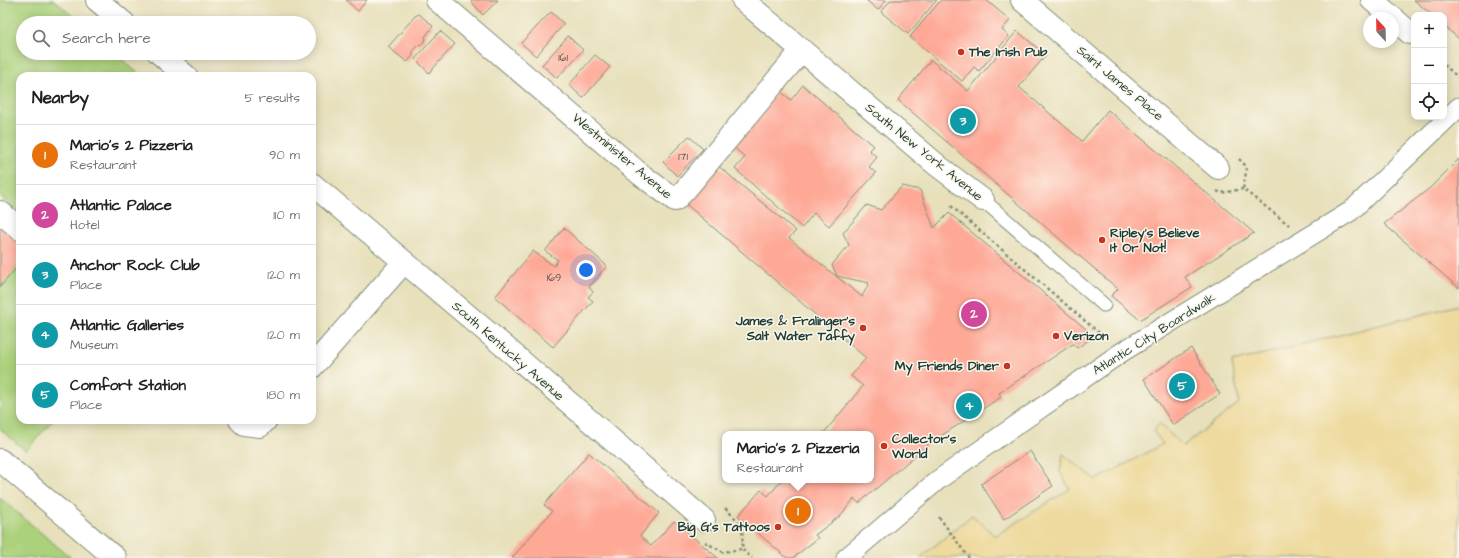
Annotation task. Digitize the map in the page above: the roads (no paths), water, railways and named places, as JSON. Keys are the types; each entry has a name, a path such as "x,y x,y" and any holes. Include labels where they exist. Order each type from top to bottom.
{"street":[{"path":"97,0 116,16"},
{"name":"Westminister Avenue","path":"437,0 640,174 675,200 802,50"},
{"name":"South New York Avenue","path":"743,0 938,166 983,200"},
{"name":"Saint James Place","path":"1022,0 1218,168"},
{"path":"1372,0 1386,12"},
{"path":"1399,23 1410,33"},
{"path":"167,60 181,72"},
{"name":"Atlantic City Boardwalk","path":"846,558 938,480 1122,352 1351,211 1459,107"},
{"name":"South Kentucky Avenue","path":"316,187 704,520"},
{"path":"0,212 16,226"},
{"path":"316,362 404,262"},
{"path":"244,424 260,426 262,424"},
{"path":"0,460 115,558"}],"lane":[{"name":"South New York Avenue","path":"983,200 1104,306"}],"place":[{"name":"The Irish Pub","path":"961,52"},
{"name":"Anchor Rock Club","path":"963,121"},
{"name":"Ripley's Believe It Or Not!","path":"1102,240"},
{"name":"Atlantic Palace","path":"974,314"},
{"name":"James & Fralinger's Salt Water Taffy","path":"863,328"},
{"name":"Verizon","path":"1056,336"},
{"name":"My Friends Diner","path":"1007,366"},
{"name":"Comfort Station","path":"1182,386"},
{"name":"Atlantic Galleries","path":"969,406"},
{"name":"Collector's World","path":"884,446"},
{"name":"Mario's 2 Pizzeria","path":"798,511"},
{"name":"Big G's Tattoos","path":"778,527"}]}
